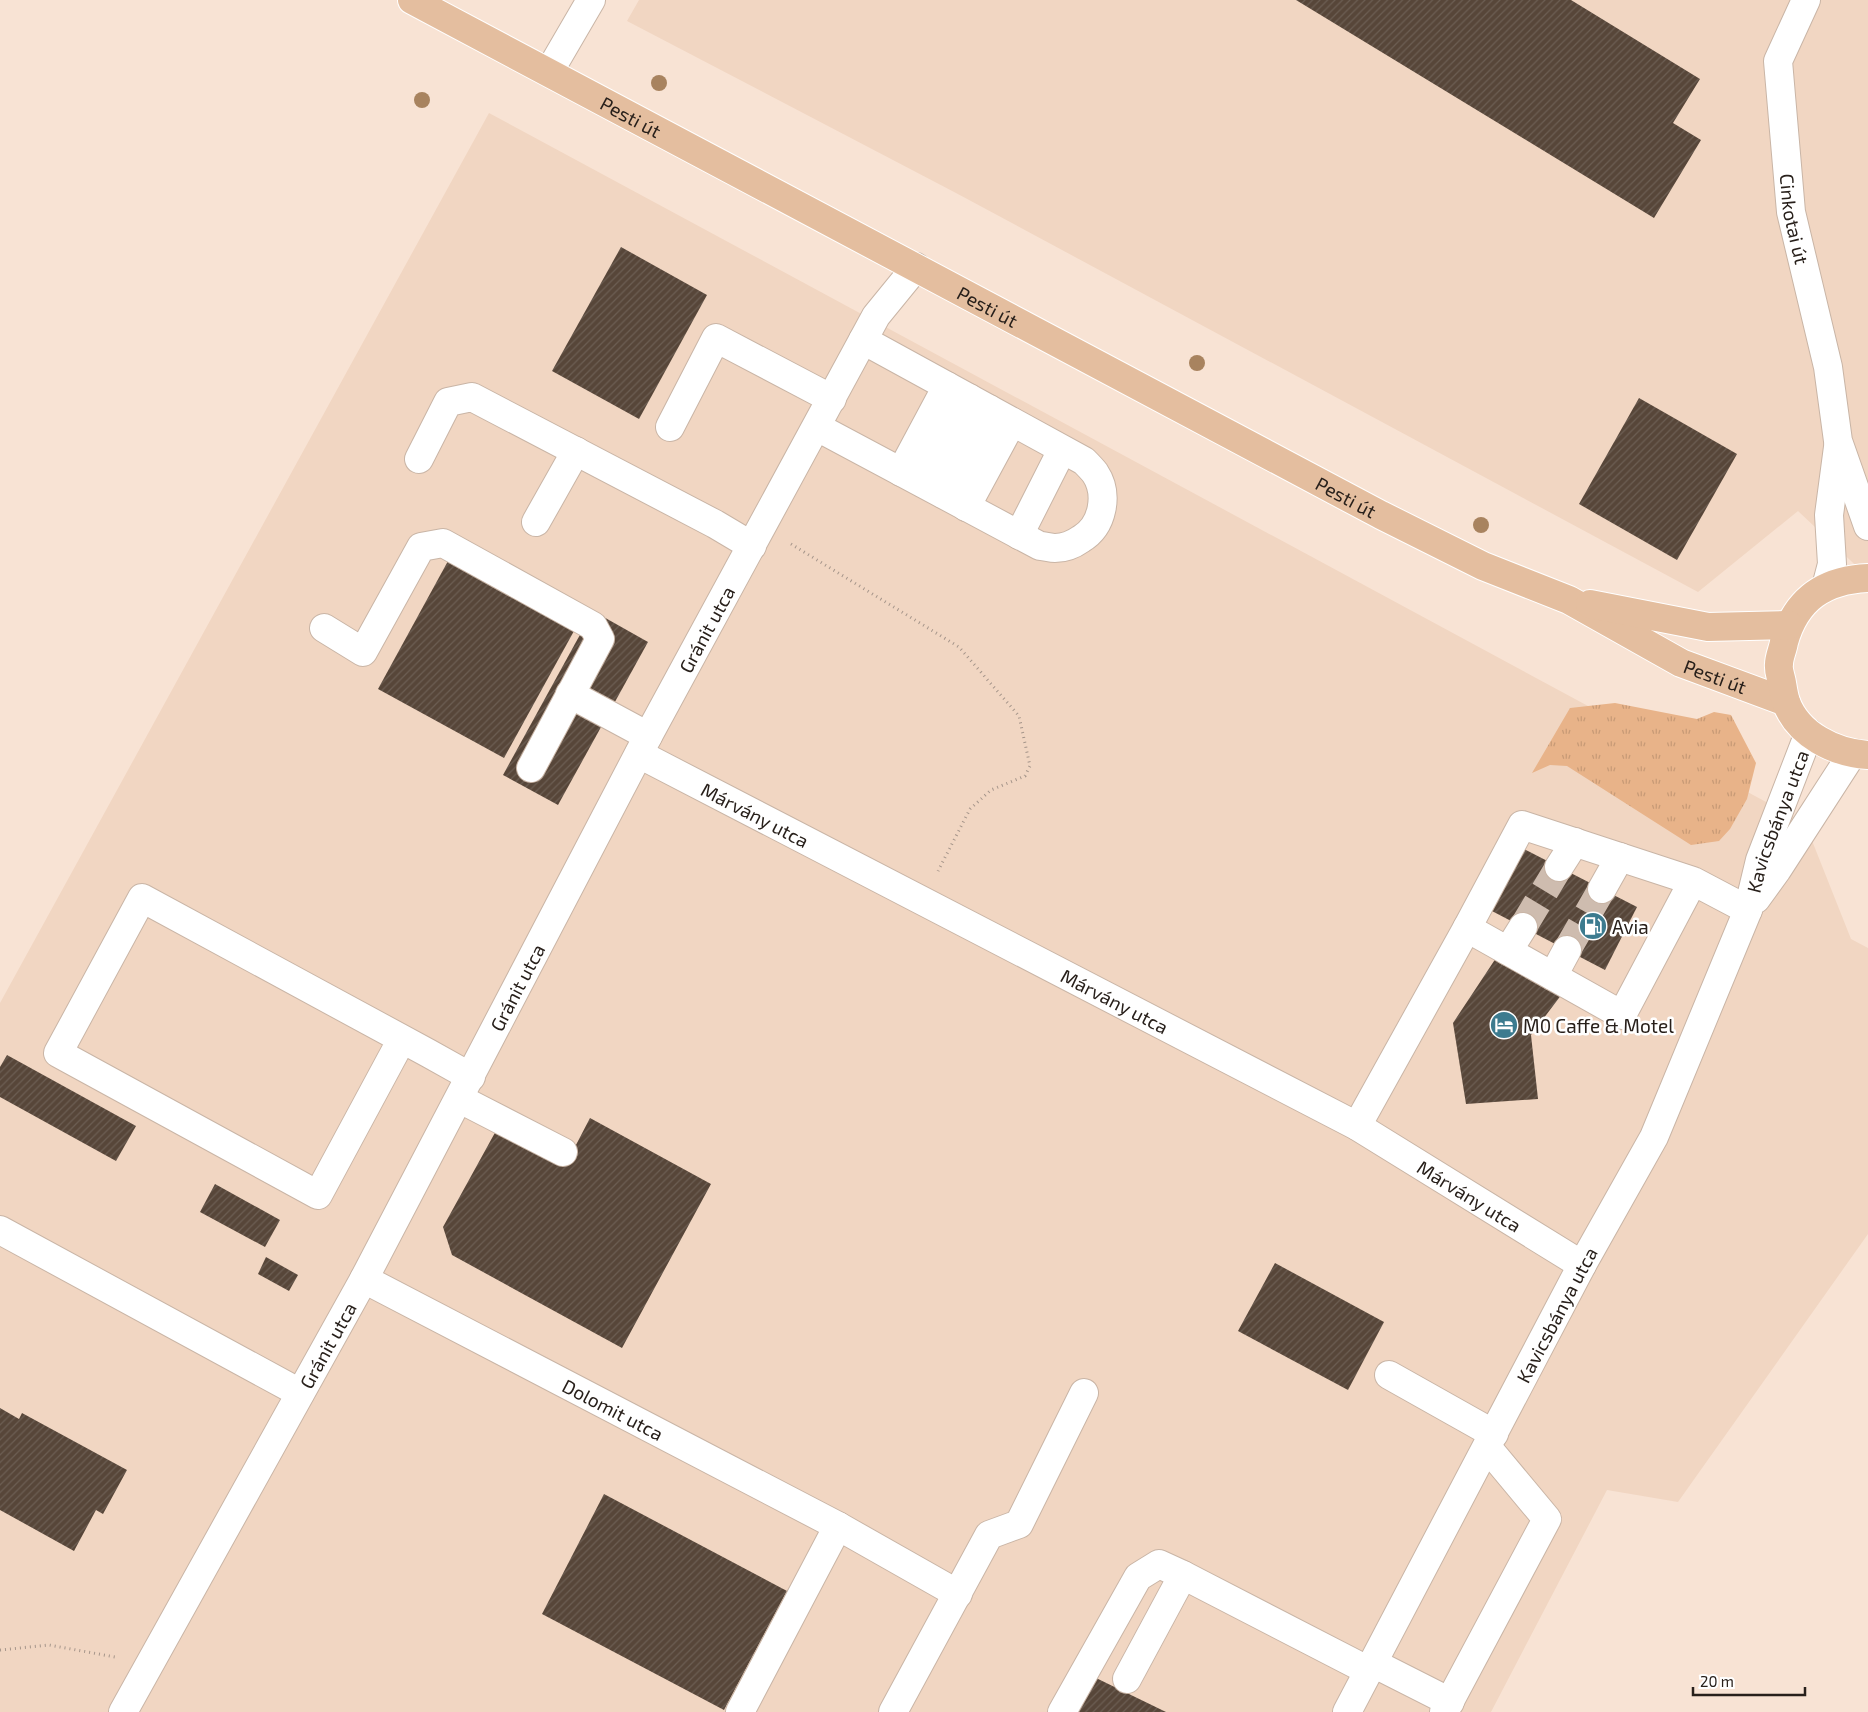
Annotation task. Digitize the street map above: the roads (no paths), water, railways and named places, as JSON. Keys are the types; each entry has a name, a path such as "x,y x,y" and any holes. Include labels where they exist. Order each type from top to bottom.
{"main road":[{"name":"Pesti út","path":"412,0 1381,515 1483,566 1569,600 1680,664 1786,702"},
{"path":"1860,754 1829,746 1808,733 1796,719 1786,702 1778,664 1789,624 1798,610 1811,597 1826,588 1851,579 1868,578"},
{"name":"Pesti út","path":"1569,600 1708,627 1789,624"}],"street":[{"path":"549,72 591,0"},
{"name":"Cinkotai út","path":"1806,0 1778,61 1791,212 1828,367 1838,441 1868,526"},
{"name":"Gránit utca","path":"123,1712 364,1279 643,745 876,316 916,267"},
{"path":"670,427 716,338 832,399"},
{"path":"817,427 1040,546 1056,548 1073,544 1087,536 1098,522 1103,506 1102,490 1096,474 1084,461 863,340"},
{"path":"419,459 448,402 472,397 576,451 758,536"},
{"path":"922,483 968,398"},
{"path":"922,483 968,398"},
{"path":"966,507 1012,422"},
{"name":"Cinkotai út","path":"1826,588 1832,564 1829,516 1838,441"},
{"path":"1019,535 1062,450"},
{"path":"536,522 576,451"},
{"path":"324,628 363,652 421,547 443,543 593,626 600,639 531,768"},
{"name":"Márvány utca","path":"570,694 643,745 923,902 1357,1126 1582,1265"},
{"name":"Kavicsbánya utca","path":"1347,1712 1582,1265 1654,1137 1748,910 1760,860 1808,733"},
{"name":"Kavicsbánya utca","path":"1748,910 1860,754"},
{"path":"1357,1126 1522,825 1693,881 1748,910"},
{"path":"1559,867 1574,842"},
{"path":"1602,889 1620,857"},
{"path":"1467,928 1622,1015 1693,881"},
{"path":"402,1039 318,1194 58,1053 142,898 402,1039 465,1088 563,1152"},
{"path":"1508,951 1523,927"},
{"path":"1553,976 1567,950"},
{"path":"0,1230 300,1393"},
{"name":"Dolomit utca","path":"364,1279 863,1539 958,1594"},
{"path":"1062,1712 1138,1577 1159,1564 1371,1667 1447,1707 1546,1520 1490,1440 1389,1375"},
{"path":"893,1712 989,1535 1019,1524 1084,1393"},
{"path":"740,1712 838,1526"},
{"path":"1127,1678 1184,1575"}],"tunnel":[{"path":"1523,927 1559,867"},
{"path":"1567,950 1602,889"}],"place":[{"name":"Avia","path":"1593,926"},
{"name":"M0 Caffe & Motel","path":"1504,1025"}]}
